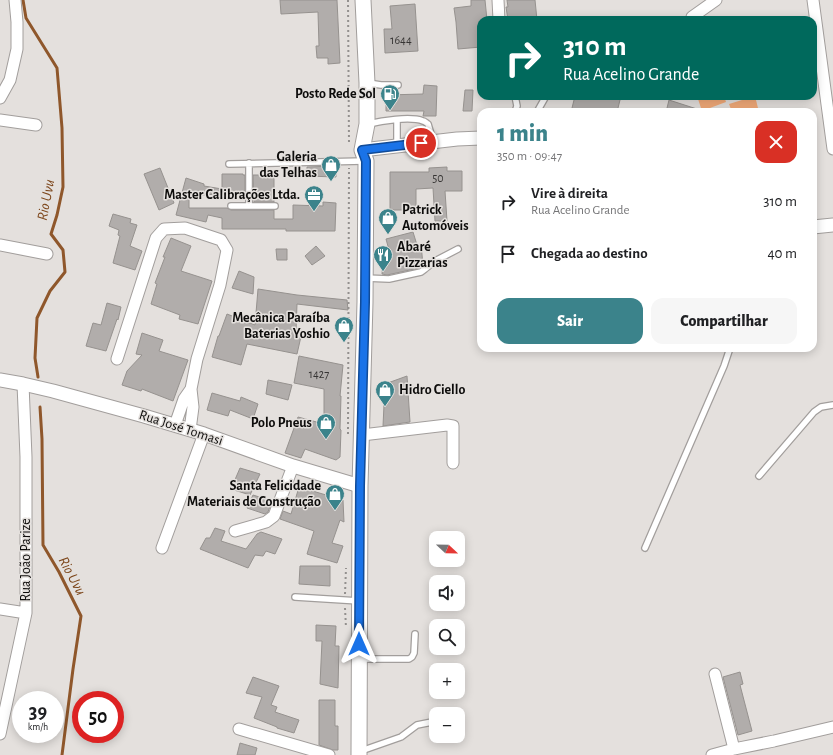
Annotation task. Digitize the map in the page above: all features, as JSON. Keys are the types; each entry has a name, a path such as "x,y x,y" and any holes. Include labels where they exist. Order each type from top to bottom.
{"main road":[{"path":"359,754 360,486 355,435 365,278 364,156 367,124 367,83 362,0"}],"street":[{"path":"0,98 10,80 17,49 15,0"},
{"path":"498,0 500,16"},
{"path":"693,16 716,0"},
{"path":"813,0 815,16"},
{"path":"817,30 833,149"},
{"path":"0,120 36,125"},
{"path":"364,156 397,146 434,141 477,138"},
{"path":"817,227 833,225"},
{"path":"117,360 156,238 164,229 185,228 221,240 228,250 220,285 197,359 191,389 193,407 190,430"},
{"path":"0,246 47,254"},
{"name":"Rua José Tomasi","path":"0,380 53,391 175,425 293,466 360,486"},
{"name":"Rua João Parize","path":"1,729 26,613 26,457 23,384"},
{"path":"175,425 184,399 191,389"},
{"path":"355,435 446,425 453,426 453,463"},
{"path":"162,548 204,434"},
{"path":"235,531 266,522 274,516 293,466"},
{"path":"0,608 26,613"},
{"path":"714,674 734,749"},
{"path":"712,755 833,727"},
{"path":"239,729 329,755"}],"lane":[{"path":"367,83 398,85"},
{"path":"367,124 385,120 422,120 428,124 434,141"},
{"path":"397,120 397,146"},
{"path":"229,164 350,161 364,156"},
{"path":"248,163 249,206"},
{"path":"231,206 275,206"},
{"path":"365,278 389,279 423,271 435,261 458,249"},
{"path":"645,548 724,366 729,352"},
{"path":"759,476 814,412 821,407 833,405"},
{"path":"295,597 359,601"},
{"path":"359,659 409,659 414,653 415,634"},
{"path":"359,754 401,737 416,725 429,723"}],"path":[{"path":"348,0 355,435"}],"shaded area":[{"path":"698,100 725,100 726,102 710,108 701,108"},
{"path":"742,100 756,100 758,108 730,108 729,104"}],"building":[{"path":"280,0 337,0 340,63 328,64 328,58 317,58 316,46 319,46 318,12 281,14"},
{"path":"471,0 485,0 487,16 477,16 477,47 458,49 454,8 471,6"},
{"path":"507,0 535,0 537,16 507,16 506,7 508,7"},
{"path":"415,4 418,51 385,53 384,29 392,29 390,6"},
{"path":"424,85 437,86 436,116 423,116 424,111 386,111 386,95 423,94"},
{"path":"465,90 473,90 472,111 463,111"},
{"path":"574,100 620,100 618,108 572,108"},
{"path":"669,100 694,108 667,108"},
{"path":"336,166 336,177 307,176 307,167"},
{"path":"447,167 447,171 462,171 462,191 445,191 447,221 435,221 433,188 416,189 416,210 390,210 390,172 429,172 429,168"},
{"path":"160,168 174,203 159,210 144,174"},
{"path":"222,174 245,175 245,192 189,196 189,208 274,210 274,219 293,219 293,205 323,206 323,202 336,203 335,231 222,229 222,218 208,215 206,222 176,215 186,178 204,184 204,186 222,189"},
{"path":"253,175 274,175 274,202 254,202"},
{"path":"113,214 131,219 130,223 137,225 130,246 142,251 135,270 113,263 120,236 118,235 119,230 109,226"},
{"path":"413,232 417,245 421,244 423,265 419,268 387,275 382,274 384,251 389,250 386,239"},
{"path":"171,238 191,246 181,271 212,281 198,324 179,319 180,315 151,304 157,284 155,283"},
{"path":"316,246 325,256 312,265 305,256"},
{"path":"276,249 287,249 287,260 277,260"},
{"path":"239,271 254,277 253,294 232,288"},
{"path":"258,289 347,300 348,310 297,304 296,331 302,332 297,354 247,344 241,365 212,357 218,336 227,314 255,325"},
{"path":"107,303 121,307 118,320 117,319 106,351 86,346 93,323 101,325"},
{"path":"142,333 163,340 159,351 188,360 173,401 142,389 141,391 122,385 127,371 142,355 136,354"},
{"path":"299,356 343,365 340,396 340,457 336,460 305,449 301,458 285,453 298,417 324,424 324,389 294,383"},
{"path":"407,376 410,422 383,426 385,384"},
{"path":"268,380 292,385 288,400 266,394"},
{"path":"212,393 240,401 241,397 258,404 253,419 230,410 228,416 207,410"},
{"path":"240,468 260,474 250,495 231,489"},
{"path":"299,487 343,500 344,522 340,520 332,543 343,546 337,563 307,554 314,531 280,519 283,511 291,514"},
{"path":"253,495 272,501 268,512 265,514 247,508"},
{"path":"215,528 225,531 221,541 246,549 257,534 261,532 282,539 275,554 266,551 263,556 255,555 248,568 200,549 206,538 210,538"},
{"path":"300,566 330,566 330,586 299,584"},
{"path":"316,625 336,626 335,646 339,646 338,688 320,684 322,641 316,641"},
{"path":"740,672 743,684 740,685 752,731 738,735 723,677"},
{"path":"253,677 279,686 271,705 277,707 275,712 299,720 294,733 277,728 254,718 262,697 246,693"},
{"path":"319,700 335,700 335,726 338,726 338,750 333,750 319,745"},
{"path":"240,743 257,748 255,755 237,755"}],"waterway":[{"name":"Rio Uvu","path":"23,0 26,18 57,68 62,128 63,187 51,234 63,250 65,272 50,291 37,318 35,358 38,377"},
{"name":"Rio Uvu","path":"40,407 42,439 43,545 59,572 81,616 62,755"}],"place":[{"name":"Posto Rede Sol","path":"390,111"},
{"name":"Galeria das Telhas","path":"331,182"},
{"name":"Master Calibrações Ltda.","path":"314,212"},
{"name":"Patrick Automóveis","path":"388,235"},
{"name":"Abaré Pizzarias","path":"383,272"},
{"name":"Mecânica Paraíba Baterias Yoshio","path":"344,343"},
{"name":"Hidro Ciello","path":"385,407"},
{"name":"Polo Pneus","path":"326,440"},
{"name":"Santa Felicidade Materiais de Construção","path":"335,511"}],"route":[{"path":"359,644 360,486 365,302 366,161 362,150 421,143"}]}
